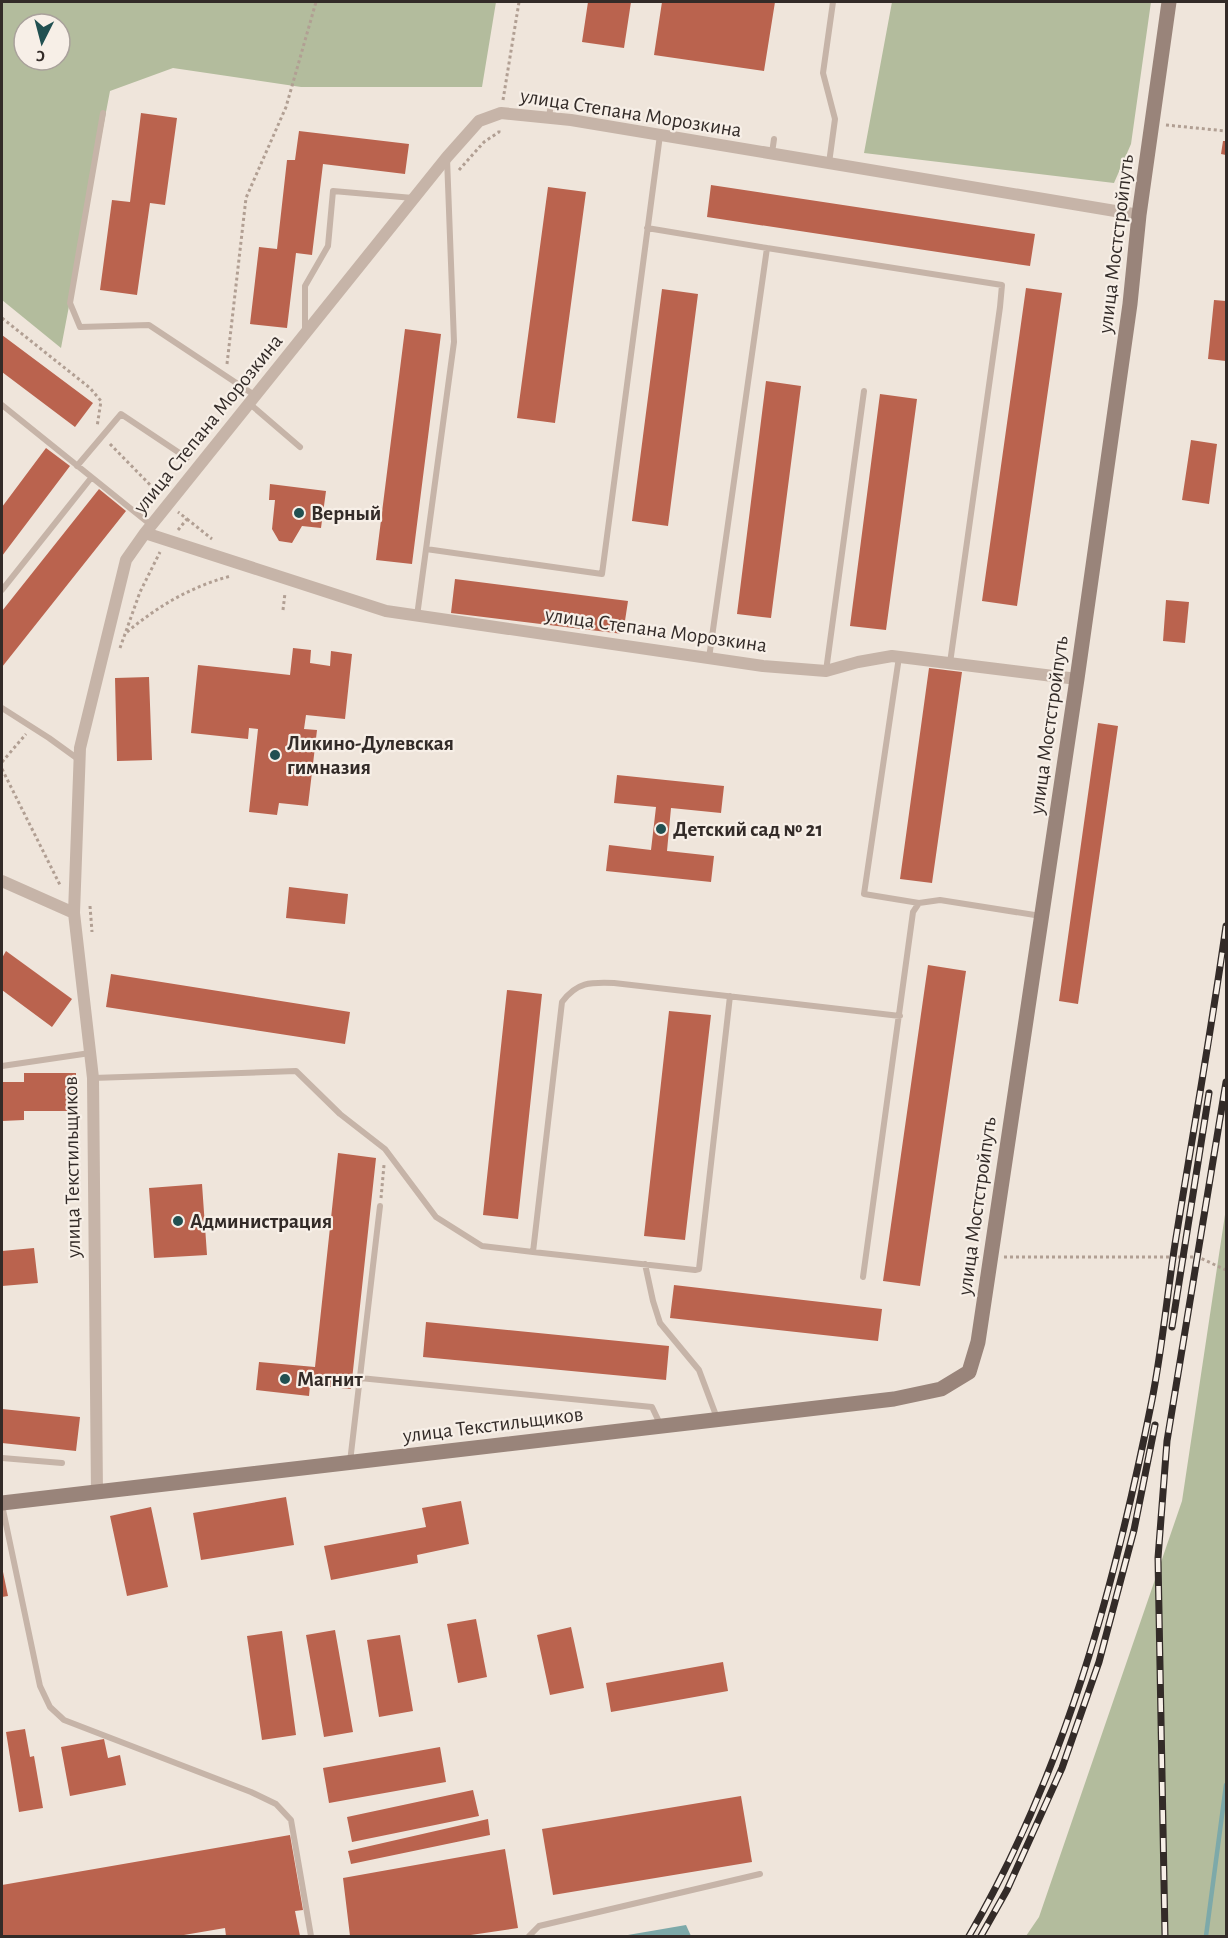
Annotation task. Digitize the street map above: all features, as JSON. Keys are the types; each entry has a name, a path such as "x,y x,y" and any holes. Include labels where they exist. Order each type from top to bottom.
{"street":[{"name":"улица Мостстройпуть","path":"894,1399 941,1389 969,1372 978,1342 1077,679 1130,304 1139,215 1169,2"},
{"name":"улица Степана Морозкина","path":"1077,679 892,656 826,671 763,666 386,611 170,541 148,529 447,157 479,121 501,113 571,120 1139,215"},
{"name":"улица Текстильщиков","path":"97,1493 93,1078 74,913 80,748 126,560 148,529"},
{"path":"2,881 74,913"},
{"name":"улица Текстильщиков","path":"2,1504 894,1399"}],"lane":[{"path":"829,163 835,119 823,73 833,2"},
{"path":"549,118 551,103"},
{"path":"103,113 70,303 80,327 149,325 226,376 300,447"},
{"path":"426,549 602,574 660,135"},
{"path":"772,154 774,139"},
{"path":"417,616 454,342 447,157"},
{"path":"305,335 306,286 328,246 333,191 414,198"},
{"path":"647,228 1002,285 950,663"},
{"path":"709,658 767,248"},
{"path":"826,671 864,391"},
{"path":"2,405 92,478 148,529"},
{"path":"77,466 121,414 187,458"},
{"path":"2,590 92,478"},
{"path":"899,657 864,894 919,903 940,900 1041,916"},
{"path":"2,708 80,761"},
{"path":"863,1277 913,912 919,903"},
{"path":"533,1252 562,1002 569,992 581,985 594,982 900,1016"},
{"path":"93,1078 296,1071 340,1114 385,1149 436,1217 482,1246 695,1270 699,1269 701,1264 730,996"},
{"path":"2,1066 90,1053"},
{"path":"350,1463 380,1206"},
{"path":"645,1264 652,1301 660,1323 699,1370 717,1420"},
{"path":"360,1378 652,1407 661,1426"},
{"path":"2,1458 62,1463"},
{"path":"2,1504 40,1686 50,1707 64,1720 251,1792 276,1804 291,1820 311,1936"},
{"path":"530,1936 539,1926 760,1874"}],"path":[{"path":"226,376 246,198 286,107 316,2"},
{"path":"448,183 484,142 499,132 519,2"},
{"path":"1152,124 1227,131"},
{"path":"2,318 90,388 101,400 96,426 102,435 169,504 187,519 160,550 140,592 118,656"},
{"path":"125,633 143,618 188,591 239,574 228,571"},
{"path":"2,762 32,727"},
{"path":"2,769 74,913"},
{"path":"90,906 93,940"},
{"path":"380,1206 385,1149"},
{"path":"991,1257 1198,1257 1227,1270"}],"green space":[{"path":"2,2 496,2 482,87 301,87 173,68 110,91 61,348 2,300"},
{"path":"892,2 1151,2 1131,144 1114,183 864,153"},
{"path":"1226,1208 1226,1936 1026,1936 1039,1917 1182,1501"}],"water":[{"path":"686,1925 691,1936 622,1936"}],"building":[{"path":"588,2 631,2 624,48 582,42"},
{"path":"662,2 775,2 764,71 654,55"},
{"path":"141,113 177,118 165,205 150,203 137,295 100,290 112,200 130,202"},
{"path":"299,131 409,144 405,174 323,164 312,255 296,253 287,328 250,324 259,247 277,249 287,160 295,160"},
{"path":"1223,141 1226,141 1226,155 1221,154"},
{"path":"711,185 1035,234 1030,266 707,217"},
{"path":"548,187 586,192 555,423 517,418"},
{"path":"1026,288 1062,293 1017,606 982,601"},
{"path":"662,289 698,294 668,526 632,521"},
{"path":"1214,300 1226,301 1226,361 1208,359"},
{"path":"405,329 441,334 412,564 376,560"},
{"path":"2,335 93,403 75,427 2,372"},
{"path":"766,381 801,386 771,618 737,614"},
{"path":"880,394 917,399 886,630 850,626"},
{"path":"1191,440 1217,444 1209,504 1182,500"},
{"path":"46,448 70,466 2,556 2,507"},
{"name":"Верный","path":"270,484 326,491 321,528 302,526 292,543 279,541 272,529 275,500 269,500"},
{"path":"99,489 126,511 2,667 2,611"},
{"path":"455,579 628,601 623,634 451,613"},
{"path":"1166,600 1189,602 1185,643 1163,641"},
{"path":"293,648 311,650 310,663 330,666 331,651 352,654 345,719 306,715 304,729 317,730 308,806 279,803 277,815 249,812 258,729 249,728 248,739 191,733 198,665 290,675"},
{"path":"929,668 962,672 932,883 900,879"},
{"path":"149,677 152,760 117,761 115,678"},
{"path":"1098,723 1118,726 1078,1004 1059,1001"},
{"name":"Детский сад № 21","path":"617,775 724,786 721,813 671,808 667,851 714,856 711,882 606,871 609,845 651,850 656,807 614,803"},
{"path":"289,887 348,894 345,924 286,918"},
{"path":"6,951 72,999 52,1027 2,990 2,958"},
{"path":"928,965 966,971 920,1286 883,1281"},
{"path":"111,974 350,1012 345,1044 106,1007"},
{"path":"507,990 542,994 518,1219 483,1215"},
{"path":"669,1011 711,1015 685,1240 644,1236"},
{"path":"24,1073 76,1073 75,1111 24,1111 24,1120 2,1121 2,1082 24,1082"},
{"path":"338,1153 376,1158 351,1389 310,1385 309,1396 256,1390 259,1362 315,1367"},
{"name":"Администрация","path":"202,1184 207,1255 154,1258 149,1188"},
{"path":"34,1248 38,1283 2,1286 2,1251"},
{"path":"674,1285 882,1309 878,1341 670,1318"},
{"path":"426,1322 669,1346 666,1380 423,1357"},
{"path":"2,1409 80,1417 76,1451 2,1443"},
{"path":"286,1497 294,1545 201,1560 193,1513"},
{"path":"461,1501 469,1544 417,1555 418,1563 331,1580 324,1546 426,1527 422,1508"},
{"path":"151,1507 168,1587 127,1596 110,1516"},
{"path":"2,1567 8,1596 2,1597"},
{"path":"476,1619 487,1677 458,1683 447,1624"},
{"path":"571,1627 584,1688 550,1695 537,1635"},
{"path":"335,1630 353,1732 324,1737 306,1635"},
{"path":"282,1631 296,1735 262,1740 247,1636"},
{"path":"400,1635 413,1711 379,1717 367,1640"},
{"path":"723,1662 728,1691 611,1712 606,1683"},
{"path":"25,1729 30,1757 34,1756 43,1808 19,1812 6,1732"},
{"path":"104,1739 108,1758 120,1755 126,1785 70,1796 61,1747"},
{"path":"440,1747 446,1782 329,1803 323,1768"},
{"path":"473,1790 479,1816 352,1842 347,1817"},
{"path":"741,1796 752,1862 553,1895 542,1829"},
{"path":"488,1819 490,1835 351,1864 348,1851"},
{"path":"290,1835 303,1910 295,1911 300,1936 226,1936 225,1928 178,1936 2,1936 2,1885"},
{"path":"505,1849 518,1928 464,1936 350,1936 343,1878"}],"waterway":[{"path":"1206,1936 1226,1785"}],"railway":[{"path":"969,1936 1003,1873 1033,1809 1059,1743 1083,1676 1121,1539 1156,1381 1175,1244 1226,926"},
{"path":"1165,1936 1158,1558 1167,1441 1226,1082"},
{"path":"1172,1327 1209,1093"},
{"path":"981,1936 1007,1890 1062,1768 1099,1662 1134,1530 1155,1425"}],"place":[{"name":"Верный","path":"299,513"},
{"name":"Ликино-Дулевская гимназия","path":"275,755"},
{"name":"Детский сад № 21","path":"661,829"},
{"name":"Администрация","path":"178,1221"},
{"name":"Магнит","path":"285,1379"}]}
